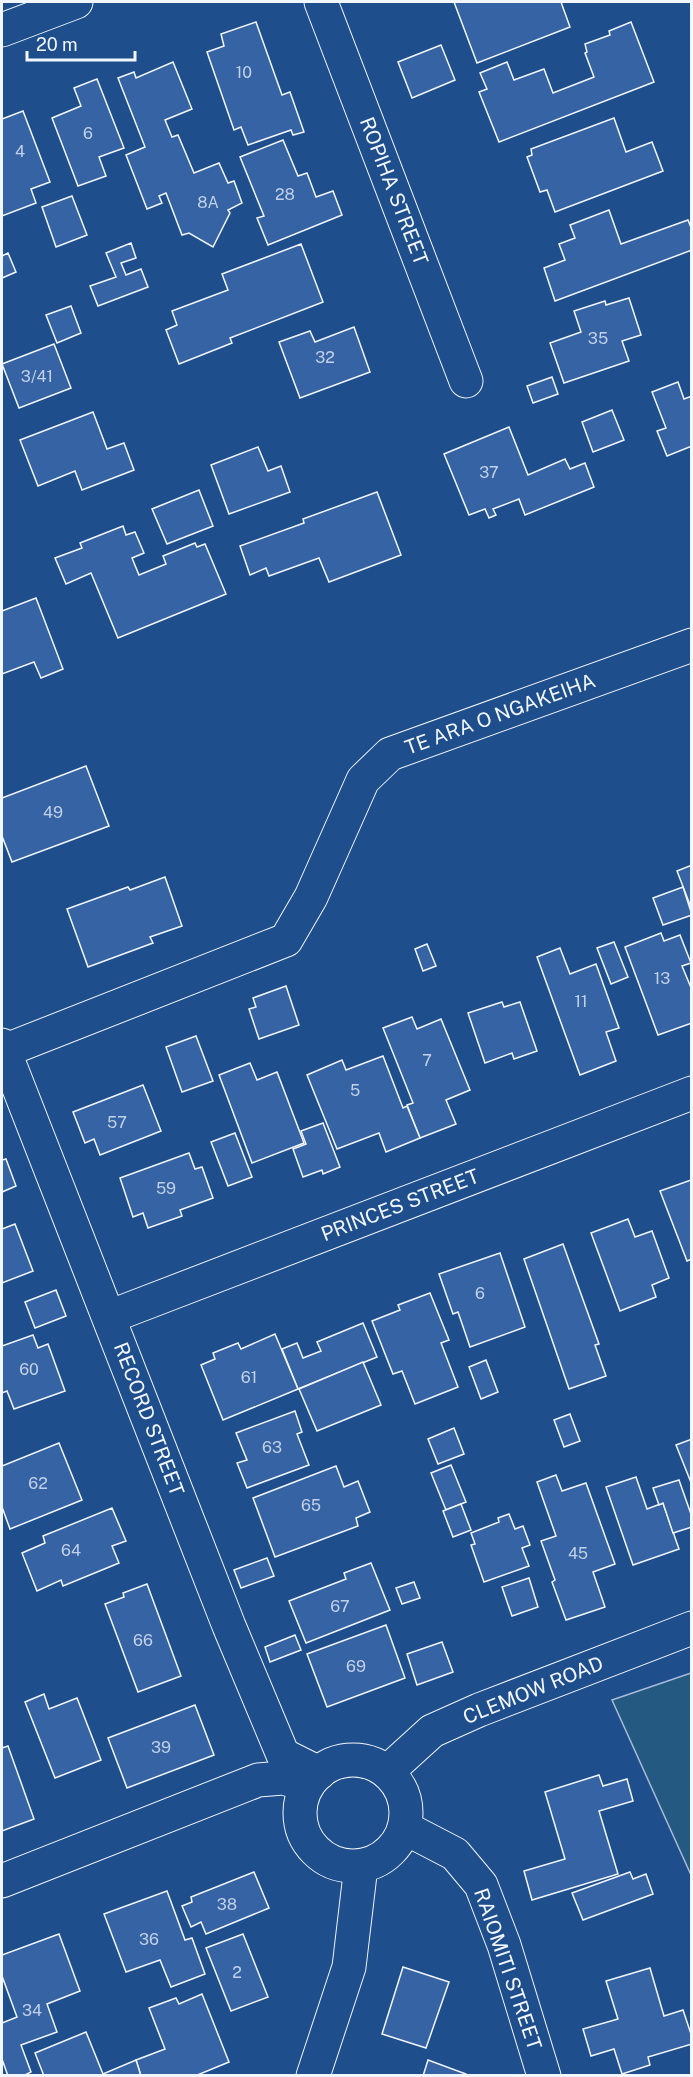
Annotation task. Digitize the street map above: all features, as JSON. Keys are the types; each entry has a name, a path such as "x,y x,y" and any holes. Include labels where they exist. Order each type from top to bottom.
{"street":[{"path":"2,30 76,2"},
{"name":"ROPIHA STREET","path":"321,2 466,381"},
{"name":"TE ARA O NGAKEIHA","path":"3,1048 286,940 311,897 363,780 390,754 692,645"},
{"name":"RECORD STREET","path":"3,1048 229,1626 283,1755 314,1779"},
{"name":"PRINCES STREET","path":"109,1317 692,1094"},
{"name":"CLEMOW ROAD","path":"387,1772 432,1731 479,1710 692,1628"},
{"path":"346,1761 361,1761 387,1772 398,1785 404,1799 405,1828 398,1842 387,1854 375,1862 361,1866 343,1865 327,1859 314,1848 304,1834 300,1818 302,1801 314,1779 332,1765 346,1761"},
{"path":"2,1881 258,1780 314,1779"},
{"name":"RAIOMITI STREET","path":"405,1828 455,1854 481,1885 504,1945 544,2076"},
{"path":"313,2076 349,1967 361,1866"}],"shaded area":[{"path":"692,1673 691,1875 612,1700"}],"building":[{"path":"454,2 561,2 570,27 477,63"},
{"path":"256,22 282,95 290,92 304,132 293,135 291,130 248,145 241,127 234,130 207,52 224,46 221,34"},
{"path":"631,22 654,82 499,142 479,92 487,89 480,73 507,62 514,80 544,69 553,93 594,77 585,53 587,52 585,44 610,35 609,31"},
{"path":"441,45 455,80 412,98 398,62"},
{"path":"173,62 192,109 165,120 172,137 178,135 194,173 219,163 228,183 234,181 242,203 228,210 230,213 213,247 189,233 182,235 166,193 159,196 162,203 147,209 126,155 145,147 118,78 134,72 136,78"},
{"path":"97,79 124,148 99,157 106,176 78,186 52,118 81,106 74,88"},
{"path":"23,111 50,182 31,189 36,203 2,216 2,119"},
{"path":"614,118 626,152 652,142 663,171 555,212 547,190 540,192 527,157 532,155 531,149"},
{"path":"283,140 298,176 307,173 316,197 333,191 342,215 268,245 257,218 264,216 240,157"},
{"path":"72,196 87,235 56,247 42,207"},
{"path":"609,210 621,244 688,220 692,230 692,250 555,301 544,268 565,260 559,244 575,238 570,225"},
{"path":"131,243 136,258 121,263 126,275 141,269 148,287 98,306 90,286 116,277 106,253"},
{"path":"301,244 323,302 230,338 232,343 179,364 166,330 177,325 172,311 228,290 222,274"},
{"path":"8,253 16,272 2,278 2,256"},
{"path":"629,298 641,335 622,341 629,361 564,383 550,343 581,332 574,311 605,301 606,305"},
{"path":"71,306 81,333 57,343 46,315"},
{"path":"354,327 370,372 300,398 279,342 310,331 315,342"},
{"path":"54,344 71,388 19,408 2,364"},
{"path":"552,377 558,394 533,403 527,386"},
{"path":"678,382 684,399 692,396 692,446 667,456 657,431 666,428 652,392"},
{"path":"612,410 624,440 593,452 582,422"},
{"path":"93,412 107,449 124,443 134,470 82,490 75,471 38,486 20,440"},
{"path":"509,427 528,475 565,459 570,469 585,463 594,487 525,515 519,499 493,509 496,515 489,518 485,509 469,515 444,454"},
{"path":"258,447 268,471 281,466 290,492 229,514 211,465"},
{"path":"199,490 213,526 167,544 152,509"},
{"path":"377,492 401,555 329,582 319,558 269,576 266,568 250,575 240,546 304,523 303,519"},
{"path":"123,526 126,535 135,532 144,553 132,558 139,575 166,564 163,556 195,543 197,547 205,544 226,594 118,638 91,573 66,584 55,558 82,548 80,543"},
{"path":"36,598 63,669 41,678 34,662 2,674 2,611"},
{"path":"86,766 109,826 12,862 2,836 2,798"},
{"path":"692,865 692,910 677,871"},
{"path":"165,877 182,926 150,937 153,943 88,967 67,909 128,887 130,890"},
{"path":"683,887 692,915 663,925 653,898"},
{"path":"661,933 664,941 680,935 691,963 682,966 692,990 692,1023 658,1035 625,947"},
{"path":"614,942 628,977 611,984 597,948"},
{"path":"427,944 436,966 423,971 415,949"},
{"path":"560,948 570,974 596,964 619,1028 606,1032 616,1061 580,1075 537,957"},
{"path":"286,986 299,1025 259,1039 249,1009 256,1007 253,998"},
{"path":"502,1002 504,1007 520,1002 537,1051 514,1059 512,1053 485,1063 468,1013"},
{"path":"412,1017 417,1029 441,1019 470,1090 446,1100 456,1124 420,1138 407,1105 413,1103 383,1028"},
{"path":"196,1036 213,1081 182,1092 166,1047"},
{"path":"383,1056 403,1108 407,1106 420,1138 386,1152 379,1133 337,1149 307,1075 342,1060 346,1070"},
{"path":"250,1063 257,1080 277,1072 304,1143 252,1163 219,1075"},
{"path":"143,1085 161,1131 100,1155 94,1139 85,1143 73,1112"},
{"path":"323,1123 340,1167 323,1174 322,1170 303,1177 293,1149 306,1144 301,1131"},
{"path":"235,1133 252,1177 228,1186 211,1142"},
{"path":"189,1153 195,1169 202,1167 213,1198 180,1210 182,1216 148,1228 143,1213 133,1217 120,1178"},
{"path":"6,1159 16,1186 2,1192 2,1160"},
{"path":"691,1180 692,1259 687,1261 660,1191"},
{"path":"628,1219 635,1237 652,1231 669,1278 652,1285 656,1297 620,1311 591,1233"},
{"path":"15,1224 33,1271 2,1283 2,1229"},
{"path":"563,1244 599,1344 595,1345 606,1376 569,1389 524,1259"},
{"path":"500,1253 525,1327 470,1347 458,1312 453,1314 439,1274"},
{"path":"56,1290 66,1316 35,1328 25,1302"},
{"path":"430,1293 449,1340 441,1343 458,1387 415,1404 402,1371 393,1374 372,1321 400,1310 398,1305"},
{"path":"363,1323 377,1357 298,1389 282,1349 297,1343 303,1358 321,1351 317,1342"},
{"path":"275,1334 298,1389 223,1420 201,1365 215,1359 213,1353 238,1343 241,1349"},
{"path":"33,1335 38,1348 48,1344 65,1391 14,1409 7,1391 2,1393 2,1346"},
{"path":"486,1360 498,1392 481,1399 469,1367"},
{"path":"363,1362 381,1405 317,1431 299,1389"},
{"path":"295,1411 302,1432 297,1434 309,1465 247,1488 237,1463 247,1460 236,1433"},
{"path":"570,1414 580,1441 564,1447 554,1420"},
{"path":"454,1428 464,1454 438,1464 428,1439"},
{"path":"692,1439 692,1485 676,1445"},
{"path":"59,1443 82,1500 10,1529 2,1507 2,1466"},
{"path":"451,1465 466,1502 446,1510 431,1473"},
{"path":"336,1466 344,1487 358,1481 370,1512 356,1518 358,1526 275,1557 253,1498"},
{"path":"556,1475 562,1491 586,1483 615,1564 593,1572 605,1607 566,1620 552,1582 555,1580 541,1541 556,1536 537,1482"},
{"path":"636,1477 647,1509 663,1503 679,1549 633,1565 606,1487"},
{"path":"679,1480 692,1517 692,1527 673,1533 663,1503 659,1505 653,1488"},
{"path":"461,1504 471,1530 453,1537 443,1511"},
{"path":"112,1508 126,1541 112,1546 119,1563 63,1586 61,1580 37,1591 22,1553 45,1543 43,1536"},
{"path":"509,1514 515,1529 523,1526 530,1545 522,1548 529,1566 484,1582 471,1545 475,1544 471,1533 499,1522 498,1518"},
{"path":"267,1558 274,1576 241,1588 234,1570"},
{"path":"371,1563 390,1610 306,1643 289,1601 346,1579 344,1573"},
{"path":"529,1578 538,1607 512,1616 502,1587"},
{"path":"414,1582 420,1598 402,1604 396,1588"},
{"path":"147,1584 181,1676 138,1692 105,1604 124,1597 123,1593"},
{"path":"386,1625 405,1678 327,1707 307,1654"},
{"path":"295,1635 301,1650 270,1662 265,1647"},
{"path":"442,1642 453,1672 417,1685 407,1654"},
{"path":"44,1694 49,1709 77,1698 101,1760 55,1778 25,1702"},
{"path":"195,1705 214,1755 127,1788 108,1738"},
{"path":"8,1746 34,1819 2,1831 2,1748"},
{"path":"599,1775 603,1786 627,1779 633,1801 599,1811 618,1874 532,1900 524,1871 565,1859 545,1792"},
{"path":"254,1872 269,1908 206,1934 201,1922 191,1927 182,1906 192,1902 191,1897"},
{"path":"630,1872 633,1879 646,1874 653,1894 583,1920 572,1893"},
{"path":"167,1891 185,1940 192,1938 205,1974 171,1987 160,1960 126,1972 104,1914"},
{"path":"59,1934 80,1991 47,2004 57,2032 21,2045 31,2072 23,2076 8,2076 2,2059 2,2023 17,2017 2,1976 2,1955"},
{"path":"243,1934 268,1997 231,2011 206,1948"},
{"path":"403,1967 449,1982 426,2048 382,2034"},
{"path":"650,1968 664,2016 683,2010 692,2044 648,2057 650,2065 622,2074 614,2049 591,2056 583,2029 618,2019 606,1981"},
{"path":"202,1994 229,2062 195,2076 141,2076 136,2060 165,2049 149,2008 176,1998 179,2004"},
{"path":"86,2032 103,2074 136,2060 141,2076 44,2076 35,2053"},
{"path":"428,2060 466,2074 466,2076 423,2076"}]}
